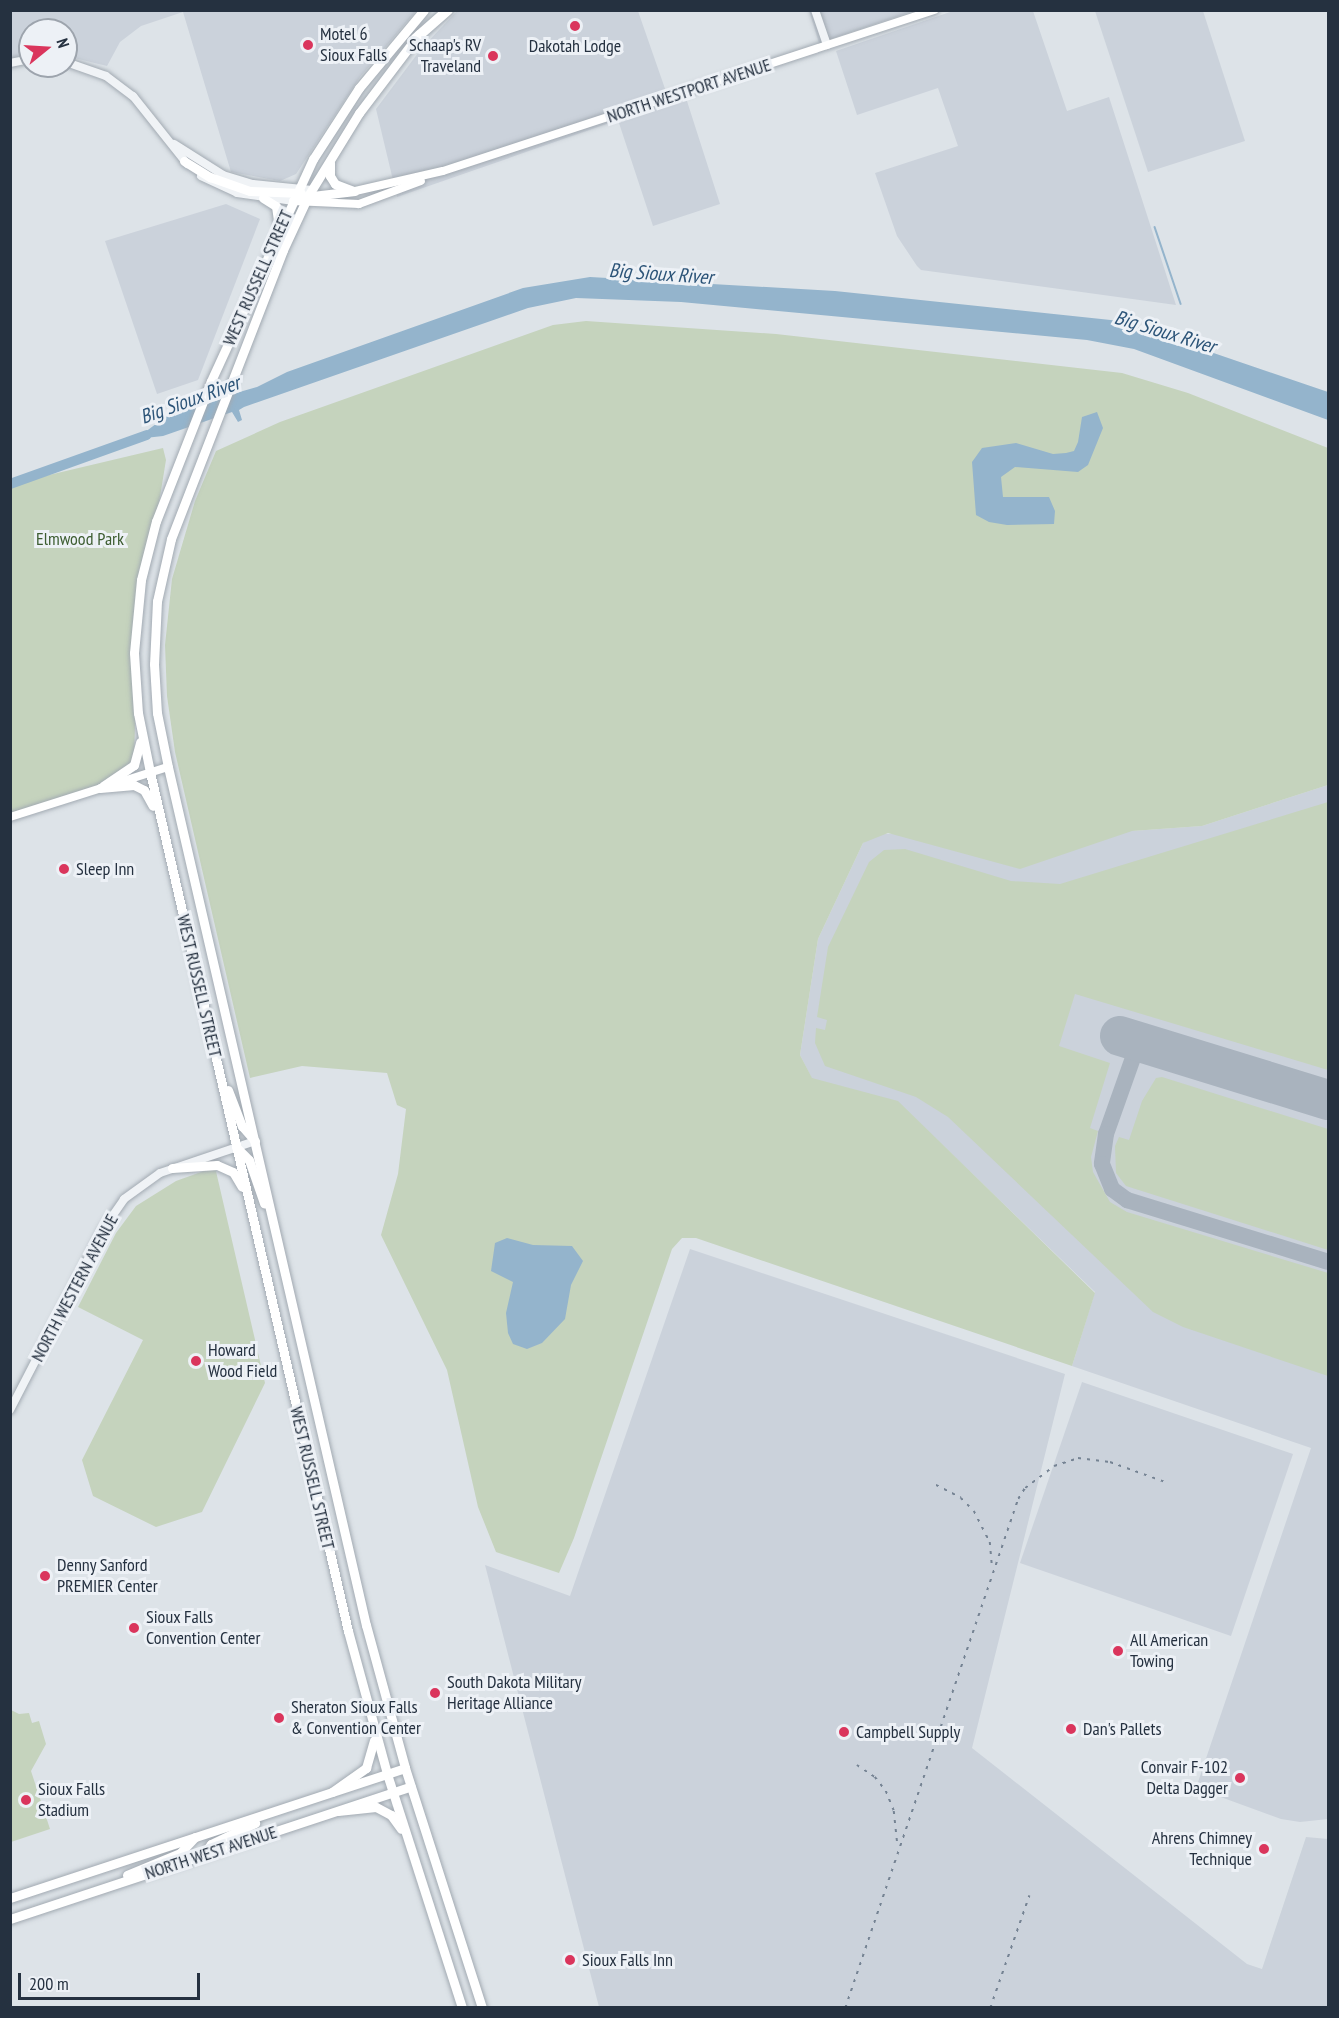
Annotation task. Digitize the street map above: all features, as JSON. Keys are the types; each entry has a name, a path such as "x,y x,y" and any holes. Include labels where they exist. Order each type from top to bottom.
{"highway":[{"path":"415,39 448,10"}],"main road":[{"name":"WEST RUSSELL STREET","path":"424,10 359,88 296,194 211,381 177,462 154,529 138,599 134,653 139,719 150,772 372,1723 462,2007"},
{"name":"WEST RUSSELL STREET","path":"441,10 374,90 309,196 280,259 171,539 157,601 155,688 168,767 365,1622 405,1768 482,2007"},
{"name":"NORTH WESTPORT AVENUE","path":"309,196 368,202 443,171 934,10"},
{"path":"332,158 332,180 342,189 355,191"},
{"path":"183,162 210,177 250,191 309,196 355,191"},
{"name":"NORTH WESTPORT AVENUE","path":"355,191 443,171"},
{"path":"263,198 273,203 279,216 275,240"},
{"path":"100,788 125,773 137,760 139,719"},
{"path":"10,817 168,767"},
{"path":"100,788 129,784 144,790 166,843"},
{"path":"216,1060 242,1126 255,1141"},
{"path":"236,1147 249,1160 278,1242"},
{"path":"172,1168 212,1164 227,1168 240,1182 253,1221"},
{"path":"332,1792 357,1778 368,1765 374,1749 372,1723"},
{"name":"NORTH WEST AVENUE","path":"10,1898 405,1768"},
{"name":"NORTH WEST AVENUE","path":"10,1919 411,1786"},
{"path":"338,1811 369,1806 391,1815 401,1829 416,1865"},
{"path":"202,1856 212,1844 266,1815"},
{"path":"101,1889 180,1853 195,1837"}],"street":[{"path":"815,10 827,45"},
{"path":"78,66 95,71 124,89 183,162 220,187 263,198 296,194"},
{"path":"164,136 196,161 223,175 296,194"},
{"name":"NORTH WESTERN AVENUE","path":"10,1410 111,1216 141,1184 172,1168 255,1141"}],"shaded area":[{"path":"809,10 914,11 819,43"},
{"path":"956,10 1033,11 1067,111 1109,97 1176,305 921,270 917,266 897,236 875,173 958,146 938,88 857,115 836,51"},
{"path":"11,11 416,11 360,77 296,174 280,181 231,172 183,12 141,26 120,42 107,66 78,59 78,18 18,18 18,59 11,61"},
{"path":"457,11 638,11 670,103 686,98 720,204 653,226 618,120 397,197 376,109 421,49"},
{"path":"1095,11 1203,11 1245,141 1148,172"},
{"path":"226,204 260,219 198,380 157,394 105,241"},
{"path":"1328,785 1328,1819 1300,1822 1281,1819 1196,1788 1311,1448 1072,1366 1095,1292 898,1102 812,1079 800,1055 818,939 863,843 878,834 1132,831 1202,826"},
{"path":"690,1249 1065,1374 972,1748 1247,1964 1262,1969 1306,1837 1328,1839 1328,2007 599,2007 485,1565 570,1596"},
{"path":"1082,1382 1293,1454 1231,1636 1020,1563"}],"green space":[{"path":"586,321 776,334 1122,373 1188,393 1328,448 1328,785 1202,826 1132,831 1020,869 888,833 863,843 818,939 800,1055 812,1078 898,1101 1095,1293 1072,1366 696,1238 682,1238 672,1249 574,1538 559,1573 496,1552 478,1507 447,1370 381,1235 398,1174 406,1109 397,1105 387,1073 302,1066 250,1078 175,752 167,696 165,645 172,579 195,501 216,451 280,422 553,325"},
{"name":"Elmwood Park","path":"163,448 166,460 156,521 138,599 134,765 100,788 11,817 11,484"},
{"path":"1328,802 1328,1070 1075,994 1059,1046 1110,1063 1090,1128 1098,1131 1091,1157 1093,1172 1110,1202 1127,1212 1328,1273 1328,1376 1183,1327 1153,1312 948,1117 916,1097 825,1066 815,1043 816,1028 825,1030 827,1020 817,1017 828,947 869,862 884,850 905,849 1011,881 1060,884"},
{"path":"1162,1077 1328,1129 1328,1250 1126,1186 1116,1173 1115,1146 1119,1137 1129,1140 1142,1101 1156,1078"},
{"name":"Howard Wood Field","path":"215,1167 265,1383 202,1512 156,1527 93,1496 82,1460 143,1340 78,1307 116,1233 136,1206 176,1181"},
{"name":"Sioux Falls Stadium","path":"11,1710 19,1714 29,1713 32,1723 39,1721 46,1744 31,1771 50,1829 11,1842"}],"water":[{"path":"590,277 835,291 1120,321 1328,392 1328,420 1134,349 1087,340 681,302 576,298 528,308 244,407 239,410 242,420 238,422 232,412 163,436 136,439 169,414 184,408 257,387 287,372 523,288"},
{"path":"1097,412 1103,428 1088,465 1078,472 1015,467 1001,477 1003,497 1049,497 1055,511 1054,524 1007,525 989,522 976,515 972,462 982,448 1016,443 1053,454 1074,451 1078,442 1082,417"},
{"path":"507,1238 533,1245 572,1246 583,1261 571,1285 565,1319 542,1343 527,1349 513,1344 508,1333 506,1313 513,1282 491,1271 495,1243"}],"waterway":[{"path":"1155,227 1181,304"},
{"path":"1172,339 1175,331"},
{"name":"Big Sioux River","path":"10,484 147,435"}],"taxiway":[{"path":"1152,1046 1134,1055 1106,1134 1102,1164 1112,1189 1127,1200 1328,1262"}],"runway":[{"path":"1120,1036 1328,1100"}],"railway":[{"path":"845,2008 1018,1499 1025,1488 1054,1466 1078,1458 1110,1462 1168,1483"},
{"path":"936,1485 961,1498 974,1511 990,1542 992,1566"},
{"path":"857,1765 875,1777 886,1791 894,1811 897,1842"},
{"path":"990,2008 1029,1896"}],"place":[{"name":"Dakotah Lodge","path":"575,26"},
{"name":"Motel 6 Sioux Falls","path":"308,45"},
{"name":"Schaap's RV Traveland","path":"493,56"},
{"name":"Sleep Inn","path":"64,869"},
{"name":"Howard Wood Field","path":"196,1361"},
{"name":"Denny Sanford PREMIER Center","path":"45,1576"},
{"name":"Sioux Falls Convention Center","path":"134,1628"},
{"name":"All American Towing","path":"1118,1651"},
{"name":"South Dakota Military Heritage Alliance","path":"435,1693"},
{"name":"Sheraton Sioux Falls & Convention Center","path":"279,1718"},
{"name":"Dan's Pallets","path":"1071,1729"},
{"name":"Campbell Supply","path":"844,1732"},
{"name":"Convair F-102 Delta Dagger","path":"1240,1778"},
{"name":"Sioux Falls Stadium","path":"26,1800"},
{"name":"Ahrens Chimney Technique","path":"1264,1849"},
{"name":"Sioux Falls Inn","path":"570,1960"}]}
